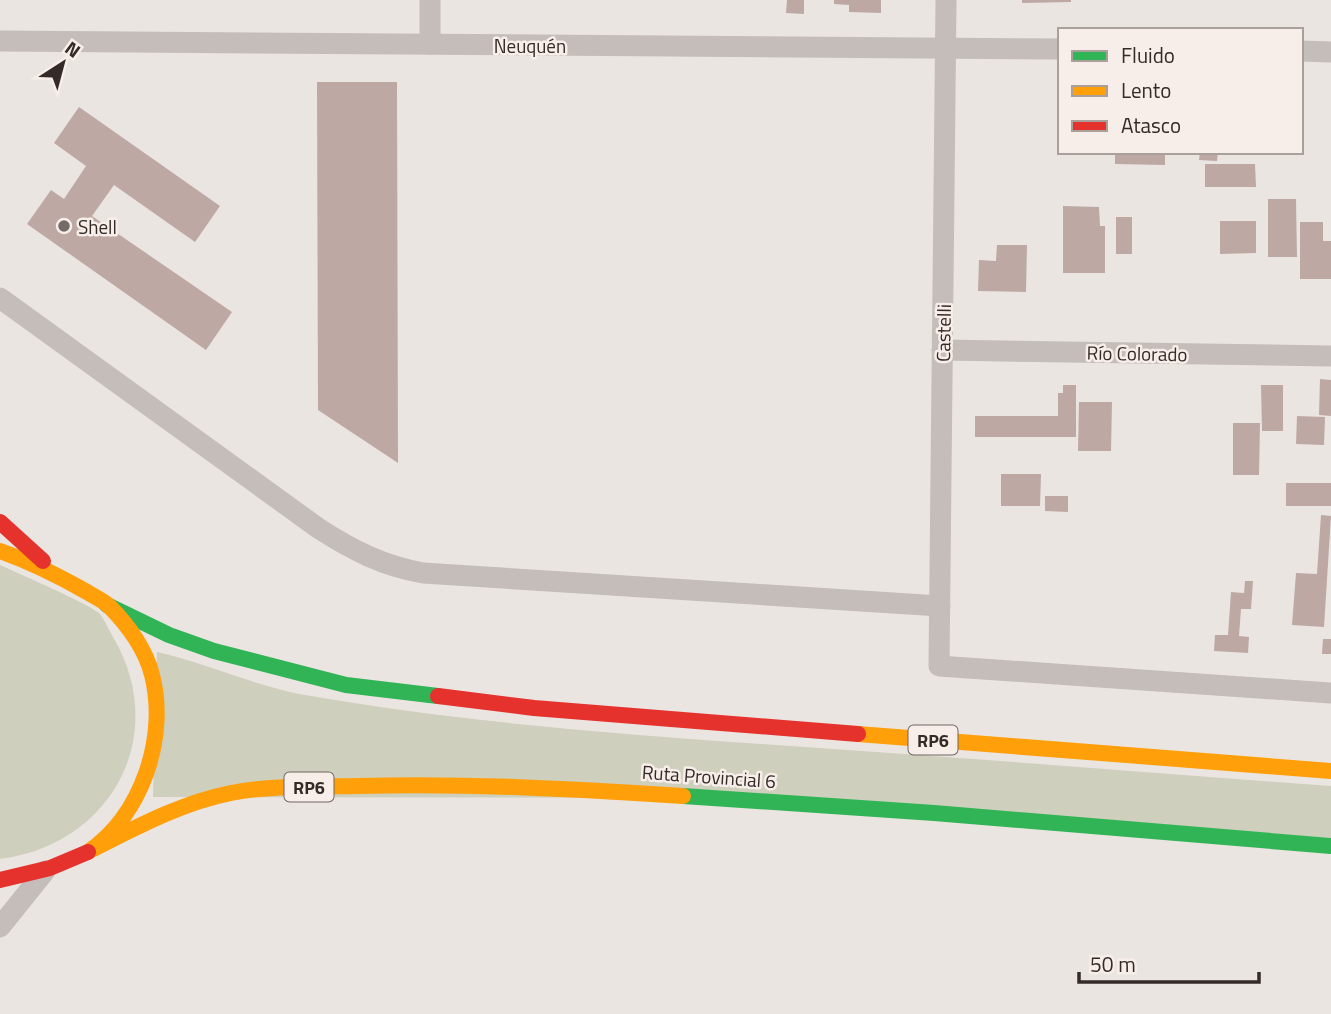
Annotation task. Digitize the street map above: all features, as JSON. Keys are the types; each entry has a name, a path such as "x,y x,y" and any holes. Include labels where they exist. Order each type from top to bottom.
{"main road":[{"path":"0,522 60,574"},
{"name":"RP6","path":"0,551 60,574 107,605 169,635 203,647 346,685 534,708 1331,771"},
{"name":"RP6","path":"0,880 48,868 93,849 129,810 140,788 150,761 156,731 157,700 152,673 137,640 107,605"},
{"name":"Ruta Provincial 6","path":"93,849 162,814 231,793 419,784 536,786 934,813 1331,846"}],"street":[{"path":"430,0 430,44"},
{"name":"Castelli","path":"946,0 939,666 1331,693"},
{"name":"Neuquén","path":"0,41 1058,49"},
{"path":"1303,51 1331,52"},
{"path":"0,298 318,528 346,547 386,564 423,573 940,606"},
{"name":"Río Colorado","path":"942,350 1331,356"},
{"path":"0,927 48,868"}],"green space":[{"path":"0,565 100,614 129,674 135,711 132,747 120,779 100,808 73,832 39,849 0,859"},
{"path":"157,652 305,695 487,721 1331,786 1331,838 791,798 153,797"}],"building":[{"path":"787,0 804,0 804,14 786,13"},
{"path":"834,0 881,0 881,13 849,12 849,5 834,4"},
{"path":"1022,0 1071,0 1071,2 1022,3"},
{"path":"317,82 397,82 398,463 318,410"},
{"path":"79,107 220,206 195,242 114,185 92,216 232,312 206,350 27,224 51,190 64,199 86,166 54,143"},
{"path":"1115,154 1165,154 1165,165 1115,164"},
{"path":"1200,154 1218,154 1217,161 1199,160"},
{"path":"1205,164 1255,164 1256,187 1205,187"},
{"path":"1268,199 1296,199 1297,257 1268,257"},
{"path":"1063,206 1099,207 1100,226 1105,226 1105,273 1063,273"},
{"path":"1116,217 1132,217 1132,254 1116,254"},
{"path":"1220,221 1256,221 1256,253 1220,254"},
{"path":"1300,222 1323,222 1323,241 1331,241 1331,279 1300,279"},
{"path":"997,245 1027,245 1026,292 978,291 979,260 996,261"},
{"path":"1320,379 1331,380 1331,416 1319,415"},
{"path":"1063,385 1076,385 1076,437 975,437 975,416 1058,416 1058,393 1063,393"},
{"path":"1261,385 1283,385 1283,431 1262,431"},
{"path":"1079,402 1112,402 1111,451 1078,451"},
{"path":"1297,416 1325,417 1324,445 1296,444"},
{"path":"1233,423 1260,423 1259,475 1233,475"},
{"path":"1001,474 1041,474 1040,506 1001,506"},
{"path":"1286,483 1331,483 1331,506 1286,506"},
{"path":"1045,496 1068,496 1068,512 1045,511"},
{"path":"1321,515 1331,516 1324,627 1292,625 1296,573 1317,574"},
{"path":"1245,581 1253,581 1251,609 1241,609 1239,636 1249,637 1248,653 1214,651 1215,635 1228,635 1231,592 1244,593"},
{"path":"1323,639 1331,639 1331,654 1322,654"}],"traffic: fast":[{"path":"107,605 169,635 214,651 346,685 438,696"},
{"path":"683,796 934,813 1331,846"}],"traffic: slow":[{"path":"0,551 55,575 107,605 136,638 152,675 156,724 146,773 123,817 107,836 88,852"},
{"path":"858,734 1331,771"},
{"path":"93,849 195,803 231,793 262,789 399,785 480,786 683,796"}],"traffic: jam":[{"path":"0,522 43,561"},
{"path":"438,696 534,708 858,734"},
{"path":"0,880 50,868 88,852"}],"place":[{"name":"Shell","path":"64,226"}]}
